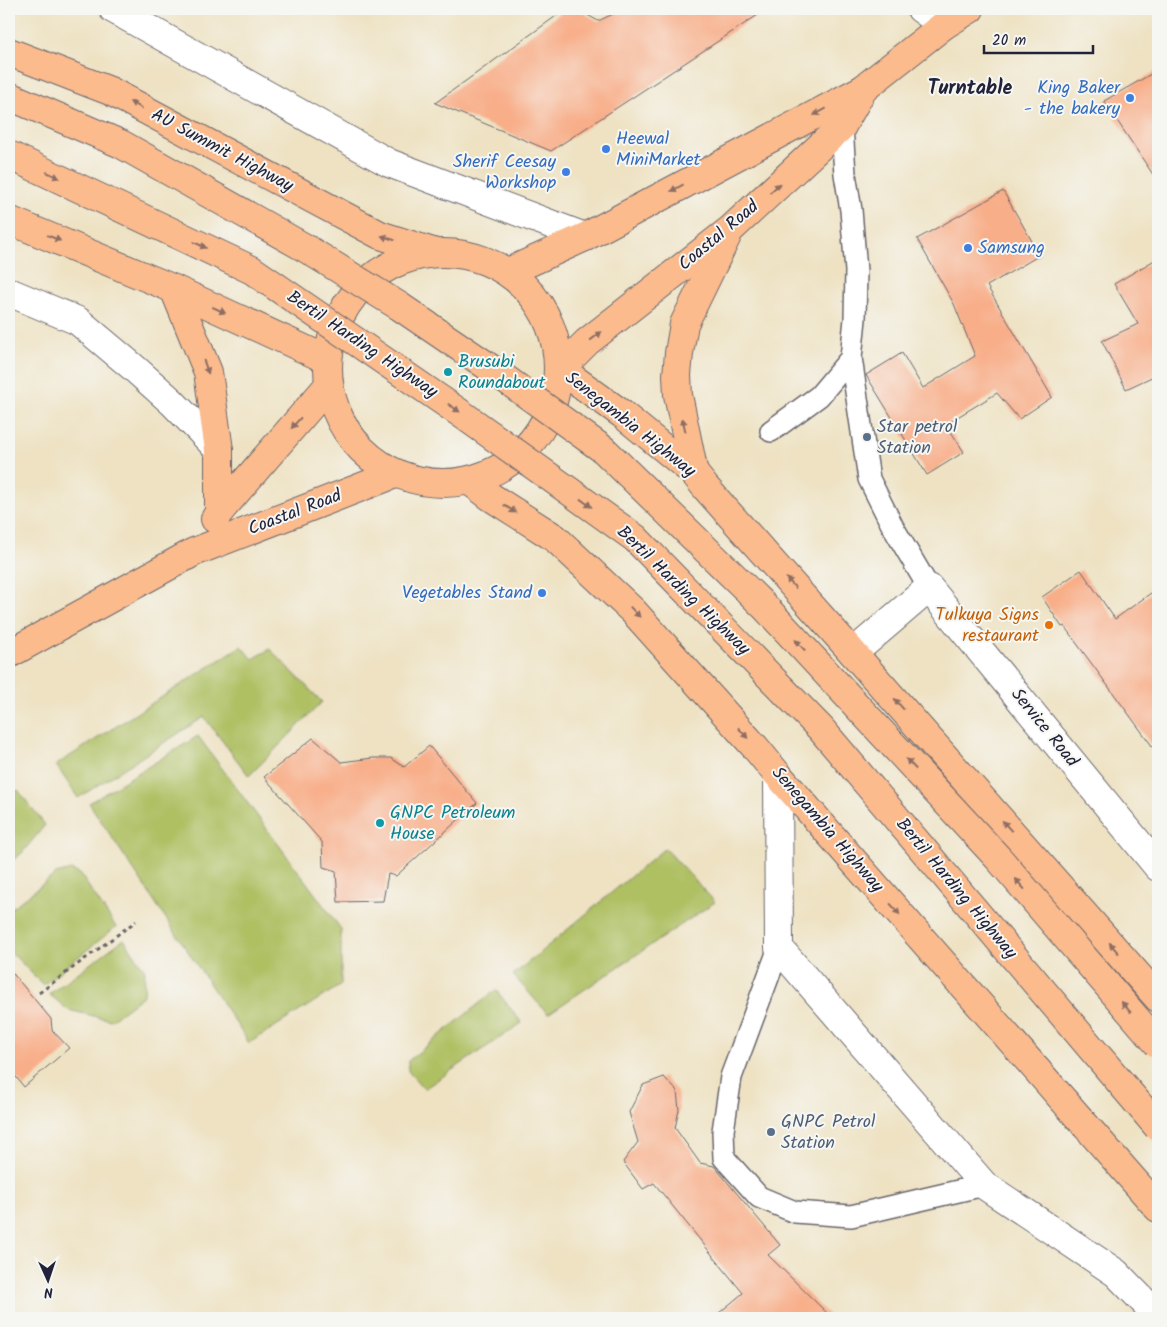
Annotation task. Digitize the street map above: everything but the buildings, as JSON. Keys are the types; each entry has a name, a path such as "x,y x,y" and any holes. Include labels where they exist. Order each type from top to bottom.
{"main road":[{"name":"Coastal Road","path":"508,272 585,237 863,89 944,25 970,9"},
{"name":"AU Summit Highway","path":"9,52 110,92 380,235 435,253"},
{"name":"Coastal Road","path":"560,369 587,342 730,229 842,126 863,89"},
{"path":"9,96 122,144 307,249 399,306 604,450 766,608 999,859 1158,1044"},
{"name":"Bertil Harding Highway","path":"9,155 252,270 463,415 635,538 821,729 1158,1128"},
{"path":"9,220 174,289 326,359"},
{"path":"694,472 678,395 679,353 684,324 730,229"},
{"path":"435,253 473,256 508,272 536,298 545,314 554,331 560,369 553,406 534,440 506,466 470,481 432,483 395,474 363,453 340,422 328,386 326,359 341,312 366,282 398,261 435,253"},
{"path":"174,289 208,372 219,450 219,512"},
{"name":"Senegambia Highway","path":"560,369 622,414 694,472 706,488 1158,998"},
{"name":"Coastal Road","path":"194,552 219,512 328,386"},
{"name":"Coastal Road","path":"9,654 194,552 395,474"},
{"name":"Senegambia Highway","path":"470,481 491,497 555,538 634,612 755,747 1158,1208"}],"street":[{"path":"112,9 389,164 585,237"},
{"path":"921,9 944,25"},
{"path":"9,292 78,321 172,402 219,450"},
{"path":"854,653 929,588"},
{"name":"Service Road","path":"929,588 1158,867"},
{"path":"778,775 779,948 984,1184 1116,1273 1158,1316"}],"lane":[{"path":"842,126 845,174 851,210 856,271 855,319 851,358 869,479 893,526 929,588"},
{"path":"770,431 819,396 851,358"},
{"path":"779,948 731,1077 723,1131 724,1158 759,1197 795,1212 851,1216 984,1184"}],"path":[{"path":"39,993 136,921"}],"green space":[{"path":"241,646 253,659 270,649 322,702 249,776 204,717 78,798 56,765"},
{"path":"198,736 341,929 341,985 249,1043 89,803"},
{"path":"18,790 45,825 22,853 9,864 9,796"},
{"path":"665,848 715,902 548,1014 513,975"},
{"path":"71,870 80,874 116,927 43,985 9,950 9,910 56,874"},
{"path":"124,939 145,970 144,995 111,1020 68,1010 49,994"},
{"path":"496,990 522,1023 424,1089 408,1071 408,1061"}],"place":[{"name":"King Baker - the bakery","path":"1130,98"},
{"name":"Heewal MiniMarket","path":"606,149"},
{"name":"Sherif Ceesay Workshop","path":"566,172"},
{"name":"Samsung","path":"968,248"},
{"name":"Brusubi Roundabout","path":"448,372"},
{"name":"Star petrol Station","path":"867,437"},
{"name":"Vegetables Stand","path":"542,593"},
{"name":"Tulkuya Signs restaurant","path":"1049,625"},
{"name":"GNPC Petroleum House","path":"380,823"},
{"name":"GNPC Petrol Station","path":"771,1132"}],"district":[{"name":"Turntable","path":"970,89"}]}
